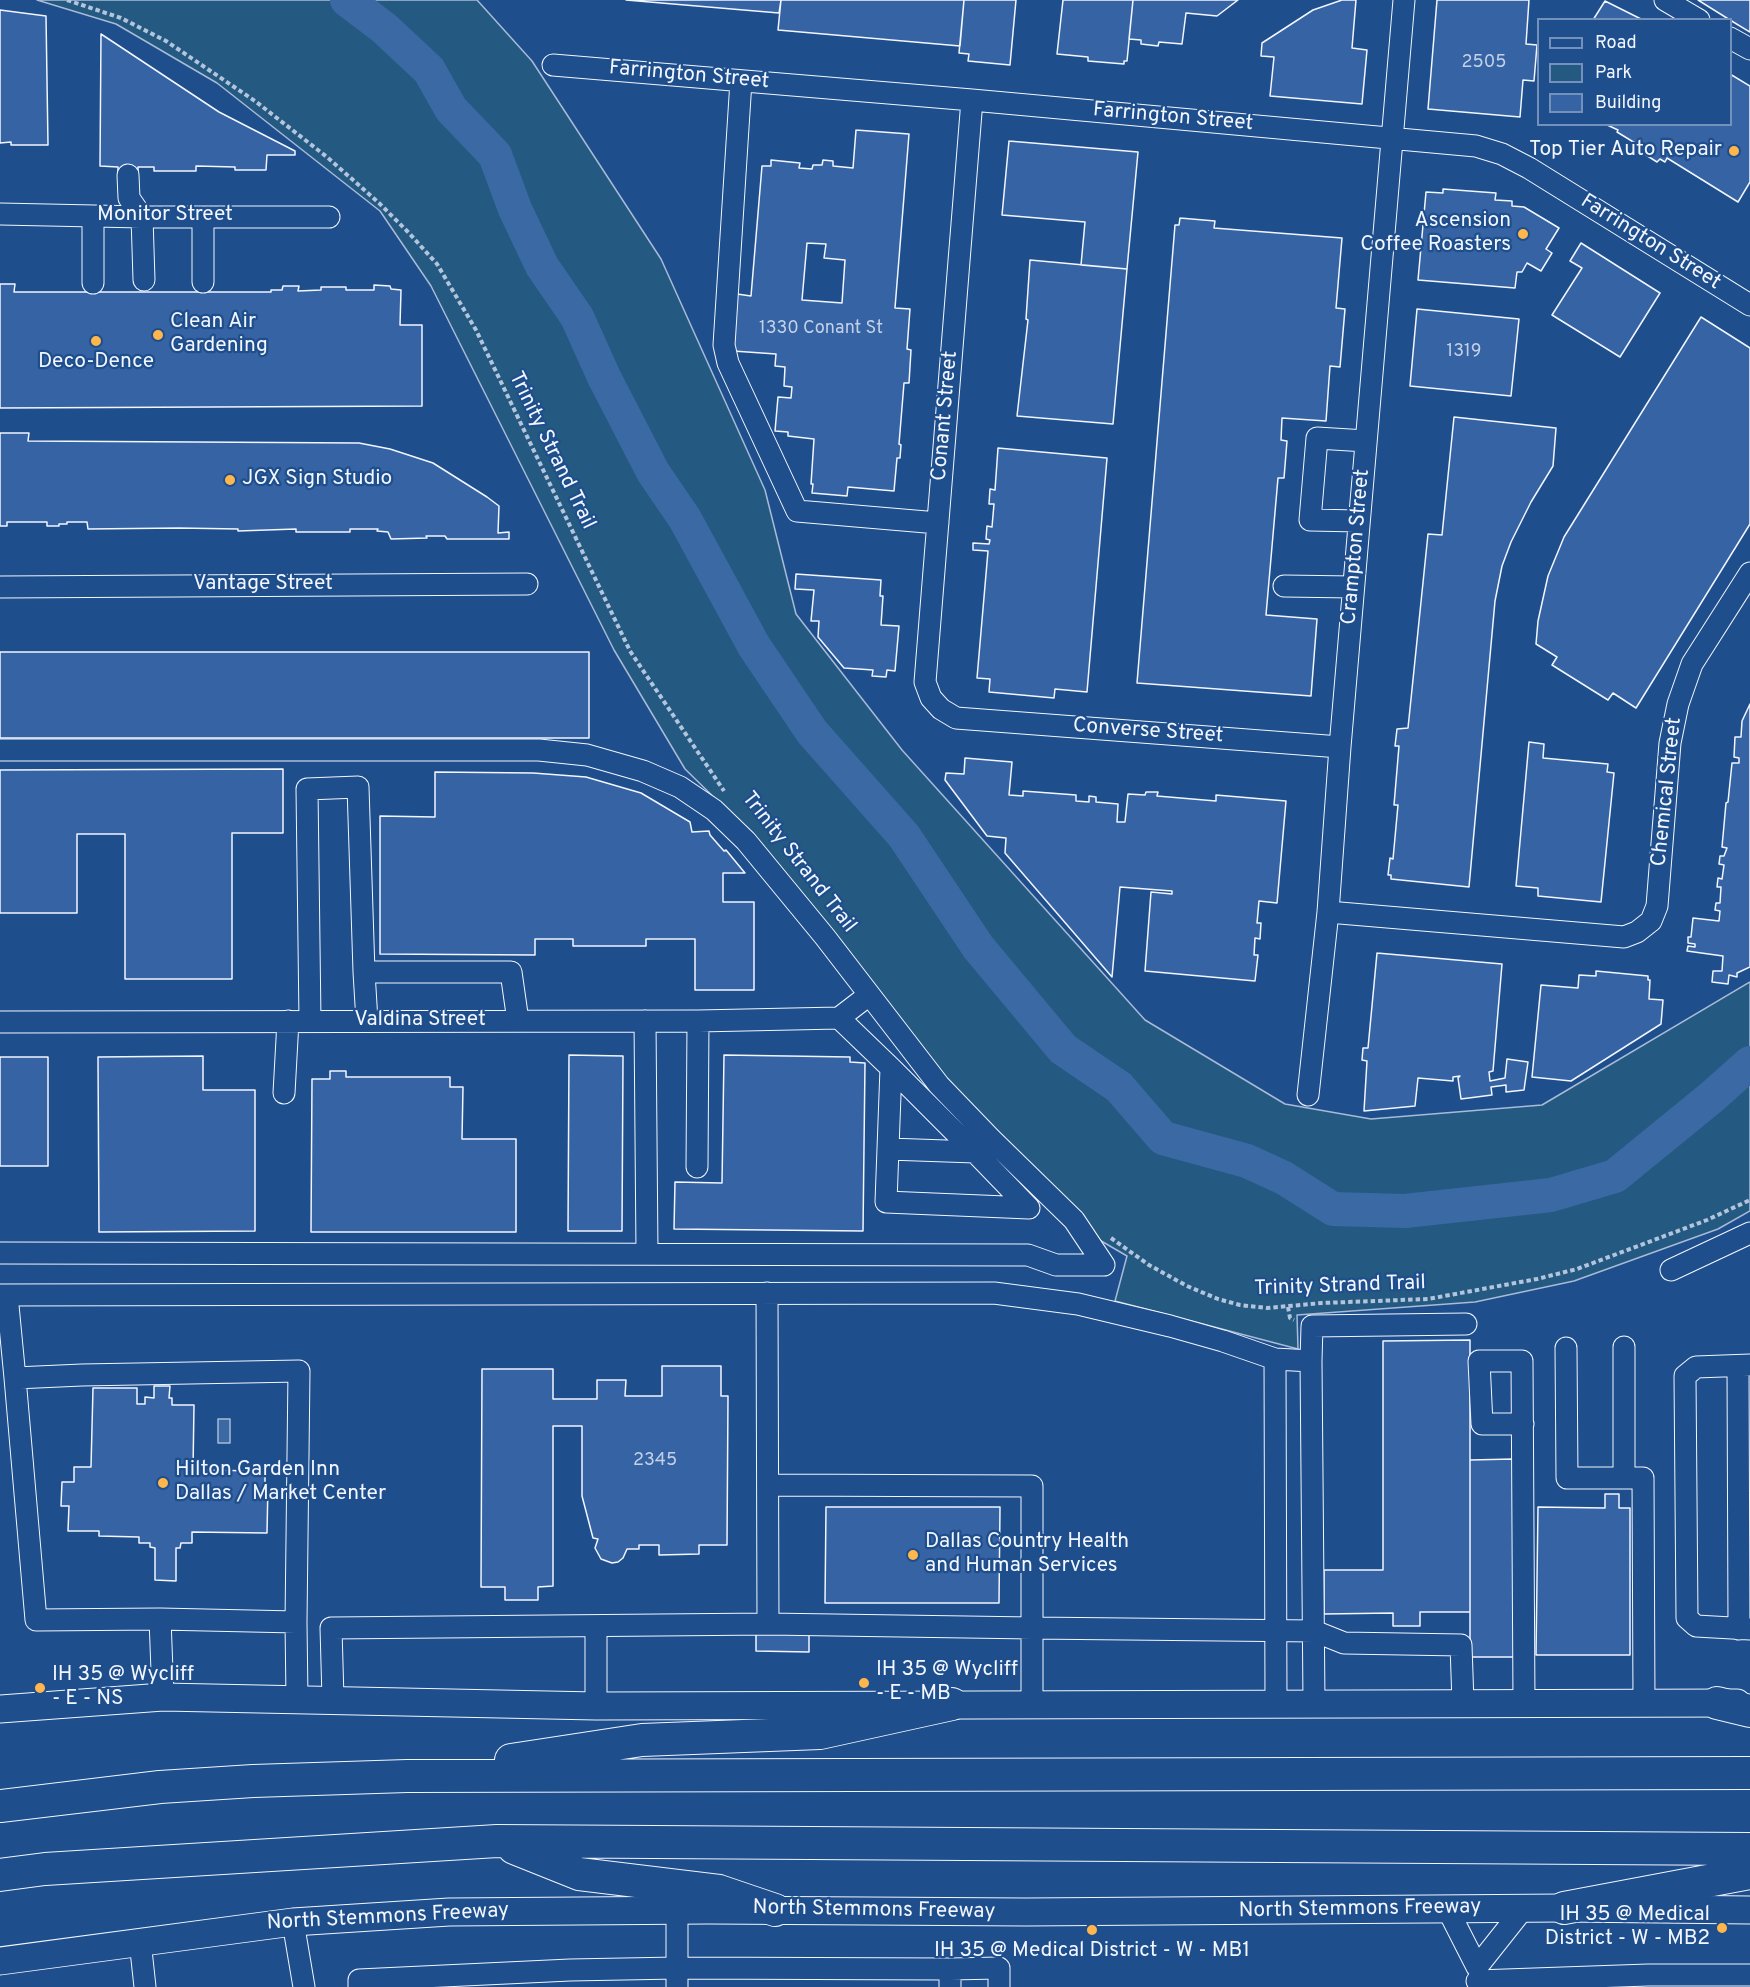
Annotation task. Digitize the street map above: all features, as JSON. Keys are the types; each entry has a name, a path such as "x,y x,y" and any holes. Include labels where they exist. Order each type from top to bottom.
{"highway":[{"path":"1717,1703 1750,1711"},
{"path":"407,1776 642,1740 820,1733 952,1704"},
{"path":"0,1806 160,1787 252,1781 407,1776 1750,1773"},
{"path":"497,1841 579,1874 719,1891 775,1910"},
{"path":"0,1875 45,1869 497,1841 1750,1849"},
{"path":"1564,1908 1750,1873"}],"main road":[{"path":"0,1709 163,1697 596,1706 1750,1703"},
{"name":"North Stemmons Freeway","path":"0,1961 293,1922 448,1912 775,1910 1038,1912 1564,1908 1750,1910"}],"street":[{"name":"Crampton Street","path":"1308,1095 1328,912 1353,588 1404,0"},
{"path":"1665,0 1696,18"},
{"path":"1732,39 1750,49"},
{"name":"Farrington Street","path":"553,65 1476,146 1502,154 1529,168 1750,305"},
{"path":"741,81 724,345 728,363 797,511 938,523"},
{"name":"Conant Street","path":"956,718 941,709 931,698 925,682 972,100"},
{"path":"128,175 129,198 142,217 144,280"},
{"name":"Monitor Street","path":"0,214 329,217"},
{"path":"93,216 93,283"},
{"path":"202,217 203,282"},
{"path":"1359,522 1310,520 1317,438 1366,441"},
{"name":"Chemical Street","path":"1328,912 1624,937 1637,932 1651,921 1657,906 1670,742 1678,704 1692,664 1750,573"},
{"name":"Vantage Street","path":"0,587 527,584"},
{"path":"1284,585 1353,588"},
{"name":"Converse Street","path":"956,718 1340,747"},
{"path":"0,750 539,750 587,755 632,767 680,787 714,810 729,824 825,937 939,1085 991,1140 1074,1220 1104,1265 1056,1265 1028,1255 0,1253"},
{"path":"310,1021 307,789 358,787 363,972 367,1022"},
{"path":"363,972 511,972 518,1021"},
{"path":"869,995 839,1018 891,1068 1029,1208 886,1202 891,1068"},
{"name":"Valdina Street","path":"0,1022 698,1021 839,1018"},
{"path":"284,1093 288,1021"},
{"path":"645,1021 647,1253"},
{"path":"698,1021 698,1167"},
{"path":"888,1149 975,1152"},
{"path":"1671,1270 1750,1233"},
{"path":"767,1293 768,1624"},
{"path":"296,1622 160,1619 36,1620 15,1378 3,1295 994,1293 1078,1304 1170,1326 1275,1359 1311,1361"},
{"path":"1314,1703 1312,1326 1466,1324"},
{"path":"1624,1347 1624,1478"},
{"path":"1566,1348 1567,1478 1643,1478 1644,1703"},
{"path":"1275,1359 1276,1704"},
{"path":"1744,1365 1744,1421 1745,1629 1696,1626 1687,1618 1685,1376 1696,1367 1744,1365"},
{"path":"15,1378 299,1371 297,1699"},
{"path":"1523,1424 1524,1703"},
{"path":"769,1485 1032,1486 1032,1705"},
{"path":"160,1619 163,1697"},
{"path":"333,1699 331,1628 768,1624 1314,1631 1344,1643 1461,1645 1463,1703"},
{"path":"596,1626 596,1706"},
{"path":"1477,1978 1523,1909"},
{"path":"677,1910 677,1978"},
{"path":"1448,1910 1477,1978"},
{"path":"293,1922 304,1987"},
{"path":"140,1941 145,1987"},
{"path":"359,1987 359,1980 950,1978 999,1968 999,1987"},
{"path":"1477,1978 1592,1982 1750,1975"}],"path":[{"name":"Trinity Strand Trail","path":"67,0 121,18 166,41 255,101 327,156 379,203 436,264 476,330 630,651 729,799"},
{"name":"Trinity Strand Trail","path":"1107,1234 1149,1265 1218,1299 1267,1308 1288,1307 1322,1303 1428,1299 1537,1280 1577,1269 1707,1220 1750,1200"}],"green space":[{"path":"37,0 477,0 532,61 661,259 765,490 796,614 902,750 1145,1020 1285,1104 1371,1119 1542,1105 1750,982 1750,1211 1718,1229 1574,1281 1475,1302 1297,1315 1298,1349 1115,1301 1127,1256 1060,1217 729,812 685,769 614,650 431,286 380,211 217,83 116,24"}],"shaded area":[{"path":"218,1419 230,1419 230,1443 218,1443"}],"building":[{"path":"626,0 781,0 779,13"},
{"path":"781,0 964,0 960,46 778,30"},
{"path":"964,0 1016,0 1010,65 968,61 969,54 959,53"},
{"path":"1063,0 1133,0 1127,61 1124,61 1124,64 1088,61 1088,57 1057,54"},
{"path":"1133,0 1238,0 1217,16 1186,13 1182,44 1159,42 1158,46 1141,44 1141,40 1129,39"},
{"path":"1342,0 1356,0 1352,48 1367,50 1362,104 1270,96 1274,57 1261,56 1262,43 1313,10"},
{"path":"1437,0 1529,0 1526,44 1537,45 1534,81 1523,80 1520,117 1428,109"},
{"path":"1698,0 1750,0 1750,32 1732,21 1732,18 1727,18"},
{"path":"1605,1 1639,18 1594,18"},
{"path":"0,10 46,16 48,145 0,143"},
{"path":"101,34 219,112 295,151 295,155 267,155 266,170 196,166 196,171 154,171 154,167 138,167 138,171 118,171 118,167 100,166"},
{"path":"1732,75 1750,86 1750,182 1738,202 1667,158 1665,162 1660,159 1657,162 1638,150 1640,146 1617,132 1618,130 1609,126 1732,126"},
{"path":"856,130 909,134 895,308 910,309 907,349 911,350 909,383 904,383 900,458 897,458 894,491 848,487 847,496 812,493 814,439 788,436 788,432 775,431 778,397 791,398 792,387 784,386 785,367 775,366 776,354 733,351 737,294 751,296 762,166 771,166 771,160 800,163 799,168 812,169 813,165 822,165 823,160 833,161 833,166 853,168","holes":["807,243 826,244 824,258 845,260 842,303 802,300"]},
{"path":"1009,141 1138,152 1127,269 1081,265 1085,222 1002,215"},
{"path":"1443,189 1496,193 1495,200 1512,201 1512,206 1524,207 1559,228 1546,249 1552,253 1541,271 1527,263 1522,272 1517,272 1515,288 1418,280 1426,192 1443,193"},
{"path":"1180,218 1215,221 1214,228 1342,238 1336,308 1345,309 1340,367 1330,366 1326,421 1282,418 1281,440 1287,441 1284,478 1278,478 1266,615 1317,619 1311,696 1137,683 1175,225 1179,225"},
{"path":"1581,243 1660,293 1620,357 1552,315 1582,268 1570,261"},
{"path":"1030,260 1127,269 1113,424 1017,416 1028,320 1026,319"},
{"path":"0,284 15,284 14,292 271,292 271,290 282,290 283,286 299,286 298,291 321,290 321,287 374,290 374,285 390,286 391,289 401,290 400,325 422,325 422,406 0,408"},
{"path":"1417,309 1519,319 1511,396 1410,386"},
{"path":"1701,317 1750,348 1750,524 1636,708 1613,693 1608,700 1552,665 1557,657 1536,644 1538,621 1548,576 1564,537"},
{"path":"1454,417 1556,428 1553,466 1531,502 1511,542 1502,566 1495,601 1469,887 1391,879 1391,875 1388,875 1390,858 1393,859 1398,805 1394,805 1399,746 1395,746 1397,729 1408,728 1428,534 1442,535"},
{"name":"JGX Sign Studio","path":"0,433 29,433 28,441 359,443 390,449 433,463 499,506 498,533 509,532 509,539 447,539 445,536 426,536 427,538 391,539 388,532 377,531 378,529 350,529 350,532 296,532 296,529 238,531 238,529 179,528 88,529 87,522 67,522 59,526 47,526 47,522 7,522 7,526 0,526"},
{"path":"998,448 1107,458 1087,692 1055,689 1054,698 989,692 990,679 977,678 988,551 973,550 973,543 989,544 990,540 986,539 987,526 992,527 994,504 989,504 990,489 995,490"},
{"path":"796,574 881,580 880,596 883,596 881,625 899,626 895,671 887,670 886,677 872,676 873,670 844,668 818,637 819,621 811,621 814,590 795,589"},
{"path":"0,652 589,652 589,738 0,738"},
{"path":"1750,704 1750,967 1737,973 1737,977 1729,975 1728,984 1712,982 1713,971 1722,971 1723,956 1687,951 1688,946 1695,947 1695,944 1688,943 1688,937 1691,937 1693,918 1719,921 1720,911 1715,910 1716,903 1720,903 1721,887 1717,887 1718,878 1722,879 1724,865 1719,864 1720,856 1724,856 1727,848 1722,847 1726,803 1728,802 1732,763 1739,763 1739,758 1734,757 1735,737 1741,737 1742,721"},
{"path":"1529,742 1544,744 1543,758 1608,764 1607,772 1614,773 1601,902 1538,896 1538,888 1516,886"},
{"path":"965,758 1012,762 1009,795 1023,796 1023,791 1076,795 1076,801 1089,802 1089,796 1096,797 1096,802 1118,804 1117,822 1125,822 1128,794 1145,795 1146,792 1158,792 1157,796 1216,801 1216,795 1286,801 1277,903 1259,901 1257,923 1261,923 1260,939 1255,938 1254,955 1258,955 1255,981 1145,971 1151,892 1172,894 1172,891 1120,887 1112,977 1005,853 1006,838 987,836 945,780 946,773 964,774"},
{"path":"283,769 283,833 232,833 232,979 125,979 125,834 77,834 77,913 0,913 0,770"},
{"path":"435,772 533,773 586,777 641,793 690,822 692,832 709,831 710,835 745,873 723,873 723,902 754,902 754,990 695,990 695,939 646,939 646,946 573,946 573,939 535,939 535,955 380,954 380,816 435,817"},
{"path":"1377,953 1502,964 1493,1071 1489,1072 1490,1081 1505,1078 1507,1059 1528,1062 1524,1090 1506,1092 1506,1085 1491,1087 1492,1095 1461,1099 1458,1078 1460,1076 1453,1077 1453,1081 1418,1078 1415,1106 1364,1111 1367,1061 1362,1060 1363,1048 1368,1048"},
{"path":"1596,971 1648,976 1650,980 1649,999 1663,1000 1661,1024 1571,1081 1532,1077 1541,985 1578,988 1579,975 1596,976"},
{"path":"569,1055 623,1056 622,1231 568,1231"},
{"path":"724,1055 850,1057 850,1062 865,1063 863,1231 674,1229 675,1182 722,1183"},
{"path":"203,1056 203,1090 255,1090 255,1231 99,1232 98,1057"},
{"path":"0,1057 48,1057 48,1166 0,1166"},
{"path":"330,1071 346,1071 346,1077 450,1077 450,1087 463,1087 462,1139 516,1139 516,1232 311,1232 312,1079 330,1079"},
{"path":"1470,1340 1470,1612 1420,1612 1420,1626 1393,1626 1393,1613 1324,1614 1324,1570 1383,1570 1383,1341"},
{"path":"662,1366 721,1366 721,1396 728,1396 727,1545 699,1545 699,1554 659,1555 659,1545 639,1545 639,1549 627,1549 623,1558 618,1562 612,1563 601,1559 595,1548 598,1539 593,1538 582,1496 582,1426 553,1426 553,1586 538,1587 538,1600 505,1600 505,1587 481,1587 482,1369 553,1369 553,1399 597,1399 597,1380 626,1380 625,1396 662,1396"},
{"name":"Hilton Garden Inn Dallas / Market Center","path":"154,1386 170,1386 169,1398 172,1398 172,1405 194,1405 193,1470 265,1471 265,1484 268,1484 267,1533 192,1532 192,1543 181,1543 180,1548 176,1548 176,1581 155,1580 155,1548 150,1547 150,1543 139,1543 139,1537 99,1536 99,1531 68,1531 69,1506 61,1506 62,1482 74,1482 74,1467 91,1467 93,1388 137,1388 137,1404 145,1404 145,1397 154,1398"},
{"path":"1513,1459 1514,1657 1470,1657 1470,1460"},
{"path":"1605,1494 1619,1494 1619,1508 1630,1508 1630,1655 1536,1655 1538,1507 1605,1508"},
{"name":"Dallas Country Health and Human Services","path":"826,1507 1000,1507 999,1603 825,1603"},
{"path":"756,1632 809,1633 809,1652 756,1651"}],"waterway":[{"path":"347,0 384,28 429,70 451,109 495,155 515,209 542,266 577,317 604,377 653,472 685,519 754,646 812,732 904,836 978,947 1063,1049 1119,1087 1163,1138 1247,1161 1284,1178 1333,1209 1405,1211 1551,1195 1615,1176 1750,1063"}],"place":[{"name":"Top Tier Auto Repair","path":"1734,151"},
{"name":"Ascension Coffee Roasters","path":"1523,234"},
{"name":"Clean Air Gardening","path":"158,335"},
{"name":"Deco-Dence","path":"96,341"},
{"name":"JGX Sign Studio","path":"230,480"},
{"name":"Hilton Garden Inn Dallas / Market Center","path":"163,1483"},
{"name":"Dallas Country Health and Human Services","path":"913,1555"},
{"name":"IH 35 @ Wycliff - E - MB","path":"864,1683"},
{"name":"IH 35 @ Wycliff - E - NS","path":"40,1688"},
{"name":"IH 35 @ Medical District - W - MB2","path":"1722,1928"},
{"name":"IH 35 @ Medical District - W - MB1","path":"1092,1930"}]}
